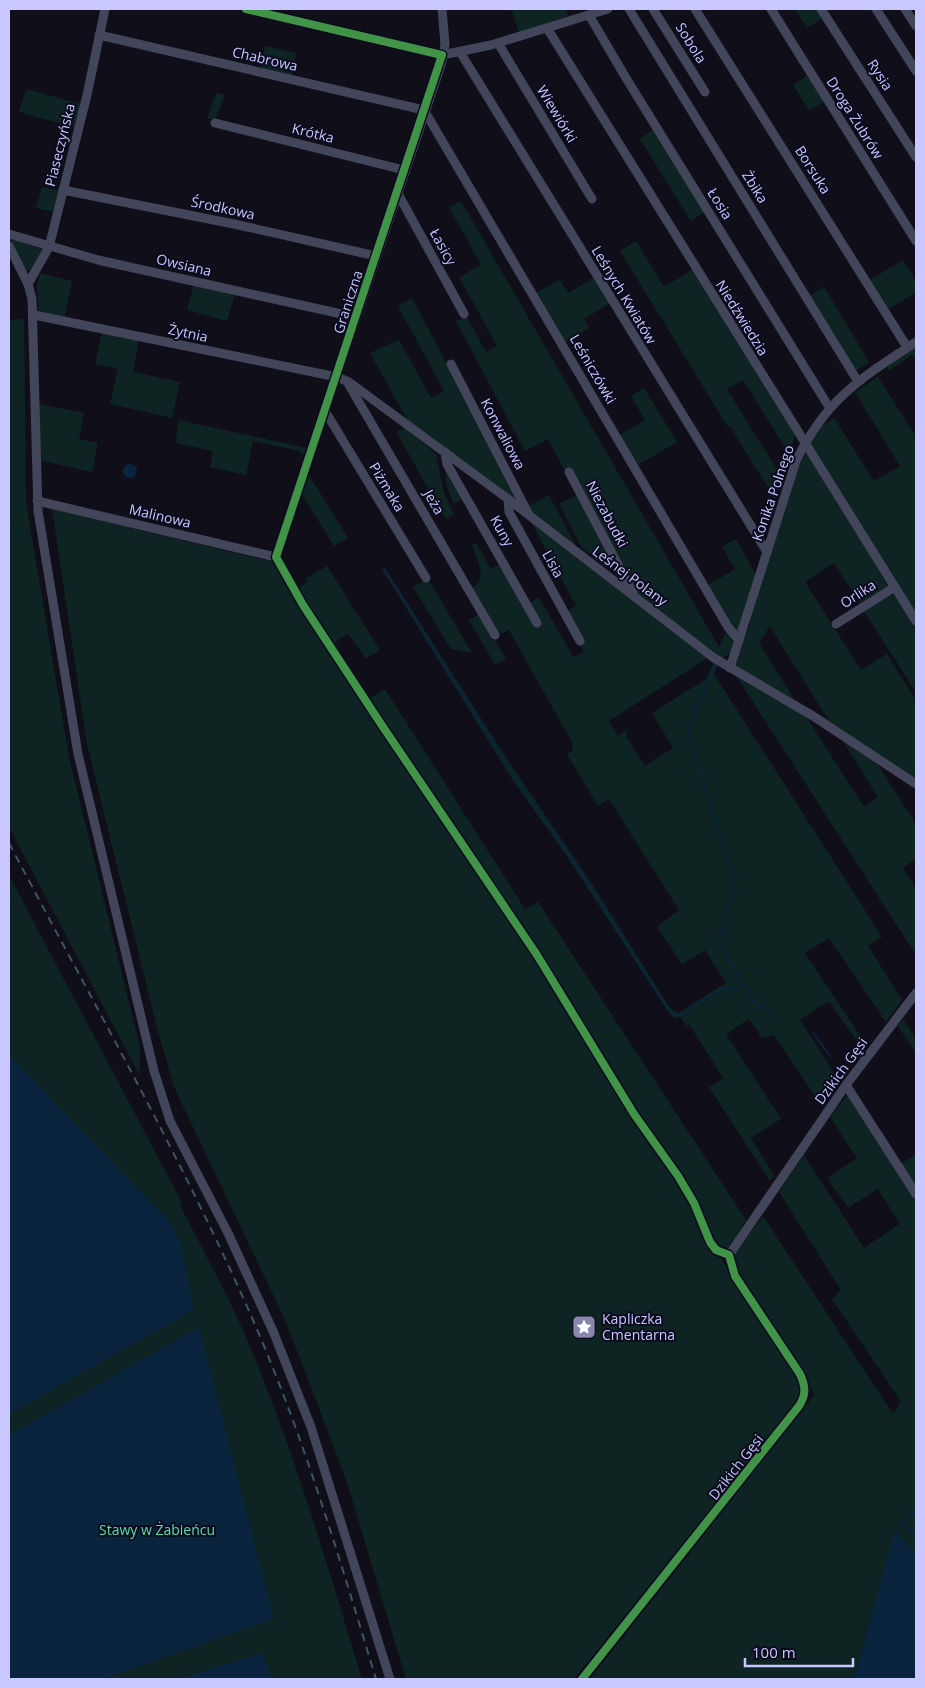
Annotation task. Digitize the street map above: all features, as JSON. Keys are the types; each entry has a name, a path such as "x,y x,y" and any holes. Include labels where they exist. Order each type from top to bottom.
{"street":[{"name":"Piaseczyńska","path":"28,284 49,247 87,95 105,9"},
{"path":"246,9 442,55 498,43 608,9"},
{"name":"Graniczna","path":"276,557 442,55 445,44 442,9"},
{"name":"Żbika","path":"629,9 858,380"},
{"name":"Sobola","path":"653,9 705,92"},
{"name":"Borsuka","path":"695,9 907,348"},
{"name":"Droga Żubrów","path":"771,9 916,241"},
{"name":"Rysia","path":"822,9 916,157"},
{"path":"876,9 916,71"},
{"path":"905,9 916,26"},
{"name":"Łosia","path":"590,14 626,78 829,407"},
{"name":"Niedźwiedzia","path":"547,28 916,621"},
{"name":"Chabrowa","path":"99,35 424,110"},
{"name":"Wiewiórki","path":"498,43 592,199"},
{"name":"Leśnych Kwiatów","path":"460,52 767,552"},
{"name":"Leśniczówki","path":"424,110 728,627 738,640"},
{"name":"Krótka","path":"215,123 404,170"},
{"name":"Środkowa","path":"63,190 234,224 376,256"},
{"name":"Łasicy","path":"397,192 464,314"},
{"name":"Owsiana","path":"9,234 49,247 355,317"},
{"path":"9,246 28,284 34,315 37,501 78,754 154,1071 170,1121 228,1233 273,1331 311,1427 390,1679"},
{"name":"Żytnia","path":"34,315 336,377"},
{"name":"Konika Polnego","path":"730,668 796,460 805,443 829,407 858,380 916,342"},
{"name":"Konwaliowa","path":"451,364 530,518"},
{"name":"Leśnej Polany","path":"336,377 349,382 445,452 730,668 813,716 916,784"},
{"name":"Jeża","path":"349,382 496,635"},
{"name":"Piżmaka","path":"325,411 426,578"},
{"name":"Kuny","path":"445,452 447,464 537,623"},
{"name":"Niezabudki","path":"570,472 635,596"},
{"name":"Lisia","path":"508,499 509,512 580,641"},
{"name":"Malinowa","path":"37,501 276,557"},
{"name":"Orlika","path":"836,624 895,587"},
{"name":"Dzikich Gęsi","path":"582,1679 668,1574 803,1400 805,1388 800,1374 735,1276 729,1255 846,1085 916,993"},
{"path":"846,1085 916,1194"}],"green space":[{"path":"511,9 565,9 568,16 519,32"},
{"path":"795,9 819,9 824,17 807,28"},
{"path":"265,46 296,53 291,78 260,71"},
{"path":"809,75 825,101 809,110 793,85"},
{"path":"26,89 81,104 74,127 19,112"},
{"path":"216,93 225,95 215,120 207,118"},
{"path":"654,129 706,211 691,221 640,139"},
{"path":"42,187 59,191 53,212 36,208"},
{"path":"461,201 719,647 727,630 734,639 733,649 727,656 720,659 714,655 637,593 571,470 566,473 548,439 525,451 456,321 467,317 486,352 497,346 459,277 481,265 449,207"},
{"path":"10,239 43,249 34,269 26,271 23,269"},
{"path":"636,241 664,287 693,269 796,433 789,454 743,380 727,389 782,478 775,499 730,426 728,427 620,251"},
{"path":"903,260 916,281 916,292 887,310 868,281"},
{"path":"40,273 72,281 64,319 39,314 37,287"},
{"path":"595,277 610,303 584,319 589,328 564,343 536,293 560,280 568,293"},
{"path":"194,284 235,294 227,321 187,310"},
{"path":"824,287 869,362 854,372 808,297"},
{"path":"412,298 522,507 408,421 370,353 399,340 431,398 444,391 398,306"},
{"path":"24,319 26,503 69,757 140,1048 140,1076 9,827 9,320"},
{"path":"102,332 139,339 133,372 180,382 172,418 110,404 118,369 95,364"},
{"path":"916,346 916,360 912,355 888,371 888,365"},
{"path":"878,377 916,437 916,616 889,568 881,561 808,444 819,427 834,418 874,481 900,466 855,392"},
{"path":"644,388 677,442 636,466 618,436 645,420 631,396"},
{"path":"39,404 84,413 79,439 98,443 92,472 39,460"},
{"path":"179,420 306,448 303,456 300,451 253,441 246,475 210,467 213,451 175,443"},
{"path":"405,428 436,454 444,493 454,515 446,519 396,432"},
{"path":"807,451 890,586 860,603 834,563 805,582 861,670 887,654 916,701 916,780 832,726 770,626 759,643 794,699 737,668 736,663 743,638 749,627 758,586 798,468"},
{"path":"446,465 466,497 454,504 447,485"},
{"path":"307,472 348,538 334,546 301,492"},
{"path":"578,494 623,579 582,548 559,504"},
{"path":"549,495 576,546 536,519 529,506"},
{"path":"52,509 273,562 279,557 299,588 307,582 305,579 327,566 380,650 366,659 348,633 335,643 370,699 385,689 525,909 538,902 746,1220 736,1237 720,1257 801,1386 800,1399 574,1679 406,1679 346,1479 286,1322 174,1087 157,1028 87,744"},
{"path":"531,522 709,657 609,721 618,736 627,730 626,736 645,766 673,748 652,713 706,679 714,662 718,664 714,674 882,937 868,946 902,1000 886,1022 829,938 805,953 865,1043 859,1052 859,1044 829,1001 800,1020 840,1082 822,1107 774,1035 762,1038 749,1019 726,1034 781,1119 751,1138 774,1175 770,1181 709,1087 723,1078 689,1024 686,1026 681,1017 675,1018 670,1014 564,852 512,779 382,569 385,568 507,759 592,884 670,1008 678,1013 726,983 705,950 682,964 657,927 679,910 609,799 598,806 567,754 572,751 573,744 509,630 498,635 471,589 476,585 481,574 472,545 476,543 491,569 502,562 528,604 539,597 573,657 584,652 565,612 576,606"},
{"path":"736,539 756,575 737,632 730,626 707,586 735,569 722,547"},
{"path":"428,579 472,653 451,649 413,587"},
{"path":"895,593 916,626 916,692 864,611"},
{"path":"480,614 506,659 495,665 469,620"},
{"path":"735,674 805,715 864,807 878,797 841,738 876,762 916,824 916,859 903,868 916,888 916,955"},
{"name":"Stawy w Żabieńcu","path":"9,875 182,1203 180,1205 243,1329 297,1471 362,1679 9,1679"},
{"path":"903,1019 916,1039 916,1053 898,1026"},
{"path":"848,1094 916,1200 916,1679 872,1613 854,1679 590,1679 815,1394 733,1263 734,1255 763,1216 893,1414 901,1402 832,1299 841,1290 779,1192 804,1155 864,1248 900,1224 878,1189 848,1208 827,1178 857,1158 830,1117"},
{"path":"916,1154 916,1184 913,1186 899,1165"}],"water":[{"path":"127,464 133,464 137,471 133,478 127,478 123,474 123,468"},
{"path":"9,1055 168,1220 181,1243 194,1310 9,1414"},
{"path":"199,1327 274,1619 103,1679 9,1679 9,1435"},
{"path":"895,1530 916,1554 916,1679 854,1679"},
{"path":"263,1652 271,1679 179,1679"}],"waterway":[{"path":"384,569 510,771"},
{"path":"715,665 688,731 735,883 718,944 755,1003 773,1013"},
{"path":"514,778 567,852 669,1011 679,1015 724,987 738,991"},
{"path":"813,1033 830,1056"},
{"path":"845,1053 860,1059 863,1056"},
{"path":"916,1510 902,1523 916,1538"}],"railway":[{"path":"9,843 168,1143 199,1204 256,1327 306,1457 376,1679"}],"cycle path":[{"path":"246,9 442,55 276,557 303,605 537,955 634,1114 678,1176 694,1203 710,1242 716,1250 729,1255 735,1276 800,1374 804,1387 803,1398 799,1406 582,1679"}],"place":[{"name":"Kapliczka Cmentarna","path":"584,1327"}]}
